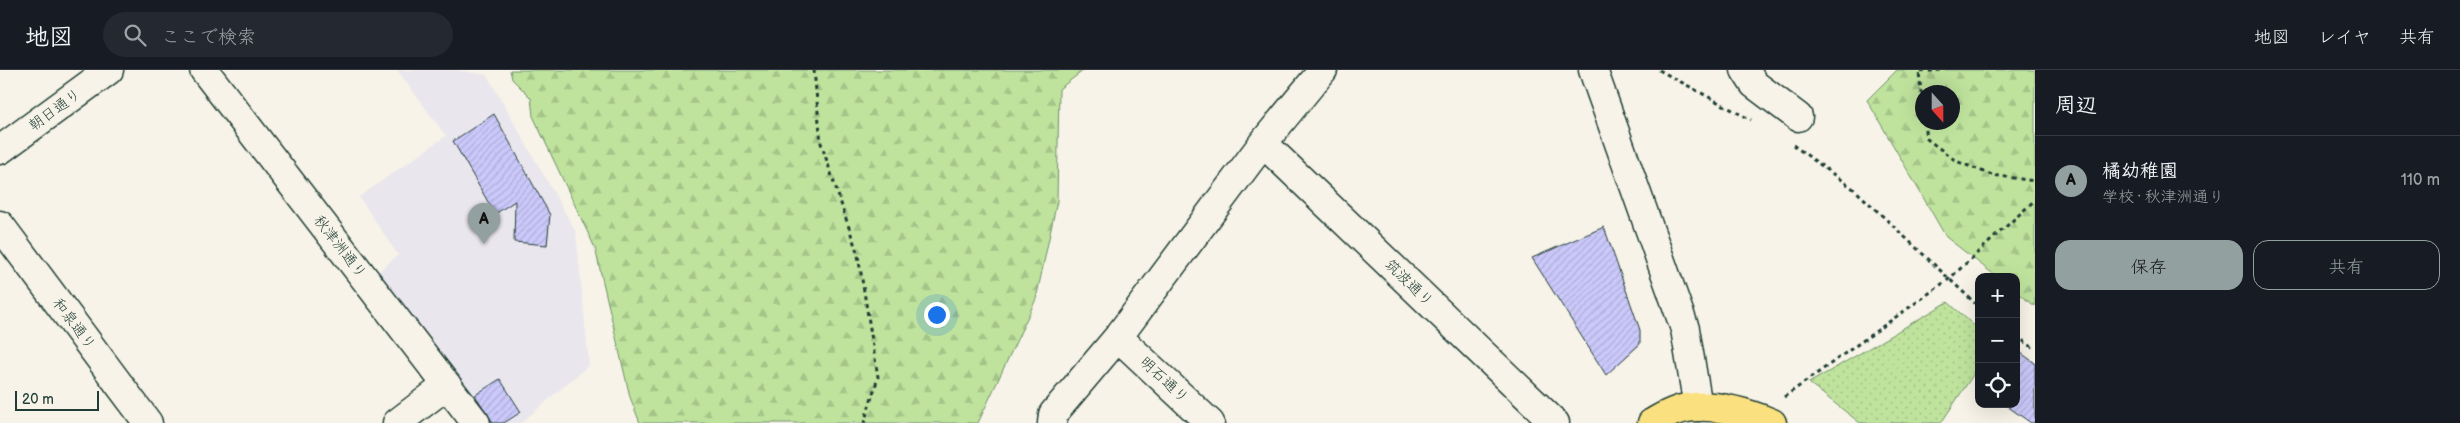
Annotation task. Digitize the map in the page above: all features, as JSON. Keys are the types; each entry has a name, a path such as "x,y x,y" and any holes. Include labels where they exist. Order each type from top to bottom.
{"highway":[{"path":"1652,423 1673,411 1698,407 1731,410 1764,420"}],"street":[{"name":"朝日通り","path":"0,150 109,70"},
{"name":"秋津洲通り","path":"204,70 476,423"},
{"path":"1052,423 1053,414 1118,337 1263,142 1324,70"},
{"path":"1593,70 1685,329 1698,407"},
{"path":"1745,70 1754,84 1798,117"},
{"name":"筑波通り","path":"1263,142 1555,423"},
{"name":"和泉通り","path":"0,224 148,423"},
{"name":"明石通り","path":"1118,337 1210,423"},
{"path":"397,423 447,385"}],"path":[{"path":"814,70 821,143 858,255 878,377 864,423"},
{"path":"1659,70 1760,124"},
{"path":"1920,85 1919,72 1942,70"},
{"path":"1926,130 1927,139 1956,161 1992,175 2035,181"},
{"path":"1792,145 1854,190 1975,303"},
{"path":"1764,420 1949,279 2035,200"},
{"path":"2020,339 2035,349"}],"shaded area":[{"path":"397,70 456,70 487,75 576,232 589,365 521,423 485,423 373,276 398,255 359,197 446,136"}],"green space":[{"path":"510,70 1084,70 1059,89 1057,201 1036,299 978,423 640,423 630,397 595,248 533,116 531,98 512,79"},
{"path":"1897,70 2035,70 2035,306 2020,295 2020,273 1992,273 1946,237 1867,100"},
{"path":"1948,302 1975,326 1975,372 1941,423 1860,423 1809,383"}],"building":[{"path":"494,114 550,215 547,245 514,242 515,201 495,214 453,141"},
{"path":"1604,227 1640,330 1640,344 1606,375 1532,258"},
{"path":"2021,353 2035,363 2035,423 2031,423 2010,408 2020,408"},
{"path":"500,379 521,412 504,423 493,423 475,395"}],"place":[{"name":"橘幼稚園","path":"484,244"}]}
